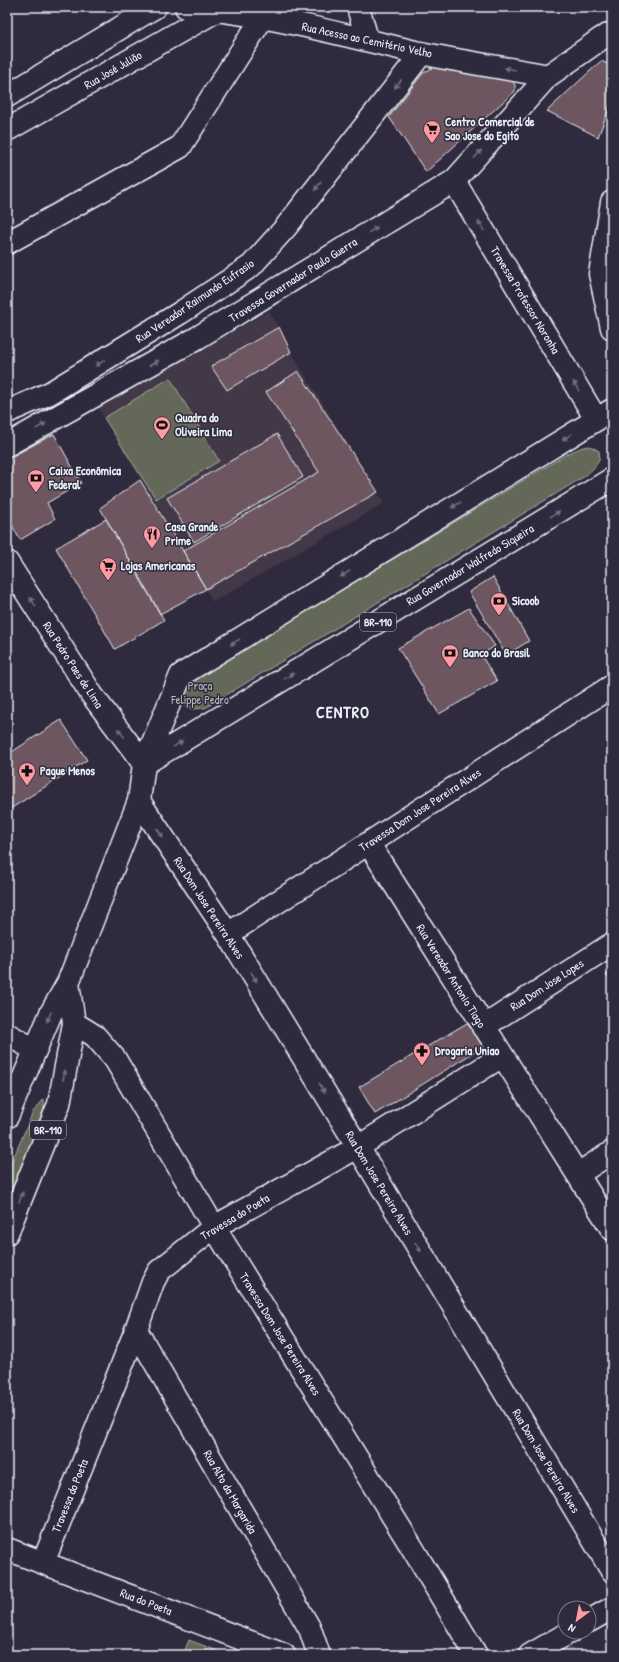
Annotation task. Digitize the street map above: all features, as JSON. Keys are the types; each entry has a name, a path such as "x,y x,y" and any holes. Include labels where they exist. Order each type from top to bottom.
{"street":[{"path":"7,96 155,7"},
{"name":"Rua Acesso ao Cemitério Velho","path":"186,7 218,8 367,39 422,53 548,76"},
{"path":"358,7 367,39"},
{"name":"Rua José Julião","path":"7,130 218,8"},
{"path":"7,242 180,147 263,18"},
{"name":"Travessa Governador Paulo Guerra","path":"7,445 197,338 454,181 548,76 602,38 612,33"},
{"name":"Rua Vereador Raimundo Eufrasio","path":"7,412 50,393 180,313 251,266 286,227 422,53"},
{"name":"Travessa Professor Noronha","path":"454,181 604,415"},
{"path":"612,202 600,274 612,328"},
{"path":"180,313 197,338"},
{"name":"BR-110","path":"7,1117 51,1013 68,983 139,801 144,764 181,675 604,415"},
{"name":"Rua Governador Walfredo Siqueira","path":"144,764 612,479"},
{"name":"Rua Pedro Paes de Lima","path":"7,562 92,695 144,764"},
{"name":"Travessa Dom Jose Pereira Alves","path":"228,934 612,686"},
{"name":"Rua Dom Jose Pereira Alves","path":"139,801 228,934 358,1147 612,1571"},
{"name":"Rua Vereador Antonio Tiago","path":"369,844 483,1027 612,1229"},
{"name":"Rua Dom Jose Lopes","path":"483,1027 612,944"},
{"name":"BR-110","path":"7,1233 59,1104 74,1023 68,983"},
{"name":"Travessa Dom Jose Pereira Alves","path":"74,1023 95,1036 115,1059 214,1227 476,1655"},
{"path":"7,1034 35,1050"},
{"name":"Travessa do Poeta","path":"43,1562 136,1330 153,1282 159,1271 214,1227 358,1147 502,1056"},
{"path":"578,1174 612,1152"},
{"name":"Rua Alto da Margarida","path":"136,1330 310,1629 319,1655"},
{"name":"Rua do Poeta","path":"7,1549 284,1655"},
{"path":"597,1616 612,1608"},
{"path":"530,1655 557,1639"}],"shaded area":[{"path":"269,311 291,352 384,503 213,602 98,408"}],"green space":[{"name":"Quadra do Oliveira Lima","path":"170,378 219,461 156,499 104,418"},
{"name":"Praça Felippe Pedro","path":"590,446 599,451 600,455 596,465 585,476 205,708 192,709 182,703 181,692 189,682 569,453 583,447"},
{"path":"44,1099 44,1109 7,1206 7,1173 33,1112"},
{"path":"189,1640 228,1655 183,1655"}],"building":[{"path":"601,61 612,66 612,100 598,137 547,111"},
{"name":"Centro Comercial de Sao Jose do Egito","path":"440,64 511,79 515,85 515,91 426,172 389,117 423,73"},
{"path":"279,327 291,352 227,390 211,366"},
{"path":"298,371 378,492 206,589 183,551 319,472 266,392"},
{"name":"Caixa Econômica Federal","path":"54,434 81,483 47,503 55,519 20,540 7,516 7,459"},
{"path":"277,434 303,477 194,542 167,498"},
{"name":"Casa Grande Prime","path":"140,480 206,589 160,614 100,508"},
{"name":"Lojas Americanas","path":"106,519 164,620 115,649 56,548"},
{"name":"Sicoob","path":"493,577 529,641 506,655 469,592"},
{"name":"Banco do Brasil","path":"469,608 495,646 481,655 497,681 439,714 398,648"},
{"name":"Pague Menos","path":"61,720 87,760 7,811 7,755"},
{"path":"612,971 612,983 606,975"},
{"name":"Drogaria Uniao","path":"467,1023 484,1046 375,1114 359,1087"}],"place":[{"name":"Centro Comercial de Sao Jose do Egito","path":"432,144"},
{"name":"Quadra do Oliveira Lima","path":"162,440"},
{"name":"Caixa Econômica Federal","path":"36,493"},
{"name":"Casa Grande Prime","path":"152,549"},
{"name":"Lojas Americanas","path":"108,581"},
{"name":"Sicoob","path":"499,616"},
{"name":"Banco do Brasil","path":"450,668"},
{"name":"Pague Menos","path":"27,786"},
{"name":"Drogaria Uniao","path":"422,1066"}],"district":[{"name":"CENTRO","path":"343,712"}]}
